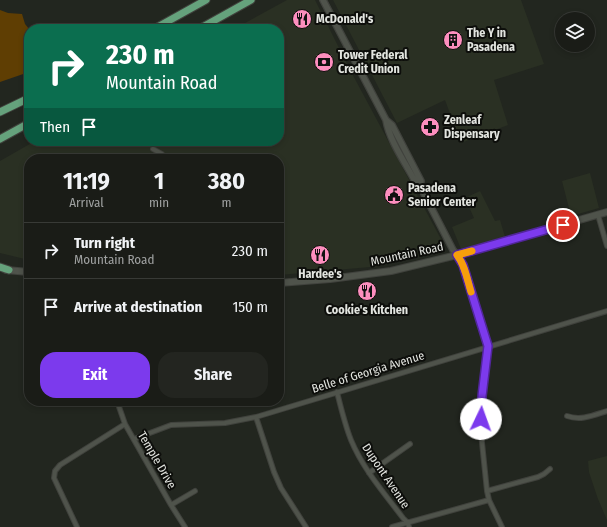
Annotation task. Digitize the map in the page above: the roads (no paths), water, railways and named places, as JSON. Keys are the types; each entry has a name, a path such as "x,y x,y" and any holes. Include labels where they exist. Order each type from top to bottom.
{"main road":[{"path":"163,24 206,0"},
{"path":"208,24 251,0"},
{"path":"0,112 24,100"},
{"path":"0,141 24,126"},
{"name":"Mountain Road","path":"284,283 330,279 391,271 457,255 607,212"},
{"path":"0,268 24,272"}],"street":[{"path":"323,0 386,120 396,146 416,183 420,186 453,250 463,265 488,346 482,396 481,426 486,492 502,527"},
{"path":"153,149 162,154"},
{"path":"598,215 607,246"},
{"name":"Belle of Georgia Avenue","path":"134,439 171,424 225,423 256,417 607,311"},
{"name":"Dupont Avenue","path":"337,392 351,440 360,459 408,525"},
{"name":"Temple Drive","path":"120,406 125,424 185,527"},
{"path":"567,416 581,418 607,410"},
{"path":"256,417 274,472 281,488 306,527"},
{"path":"77,527 54,478 55,471 60,464 125,424"},
{"path":"369,473 410,444"},
{"path":"486,492 538,477 550,469"},
{"path":"171,505 195,491"},
{"path":"392,527 408,525 489,500"}],"place":[{"name":"McDonald's","path":"302,19"},
{"name":"The Y in Pasadena","path":"453,40"},
{"name":"Tower Federal Credit Union","path":"324,62"},
{"name":"Zenleaf Dispensary","path":"430,127"},
{"name":"Pasadena Senior Center","path":"394,195"},
{"name":"Hardee's","path":"320,255"},
{"name":"Cookie's Kitchen","path":"367,291"}]}
